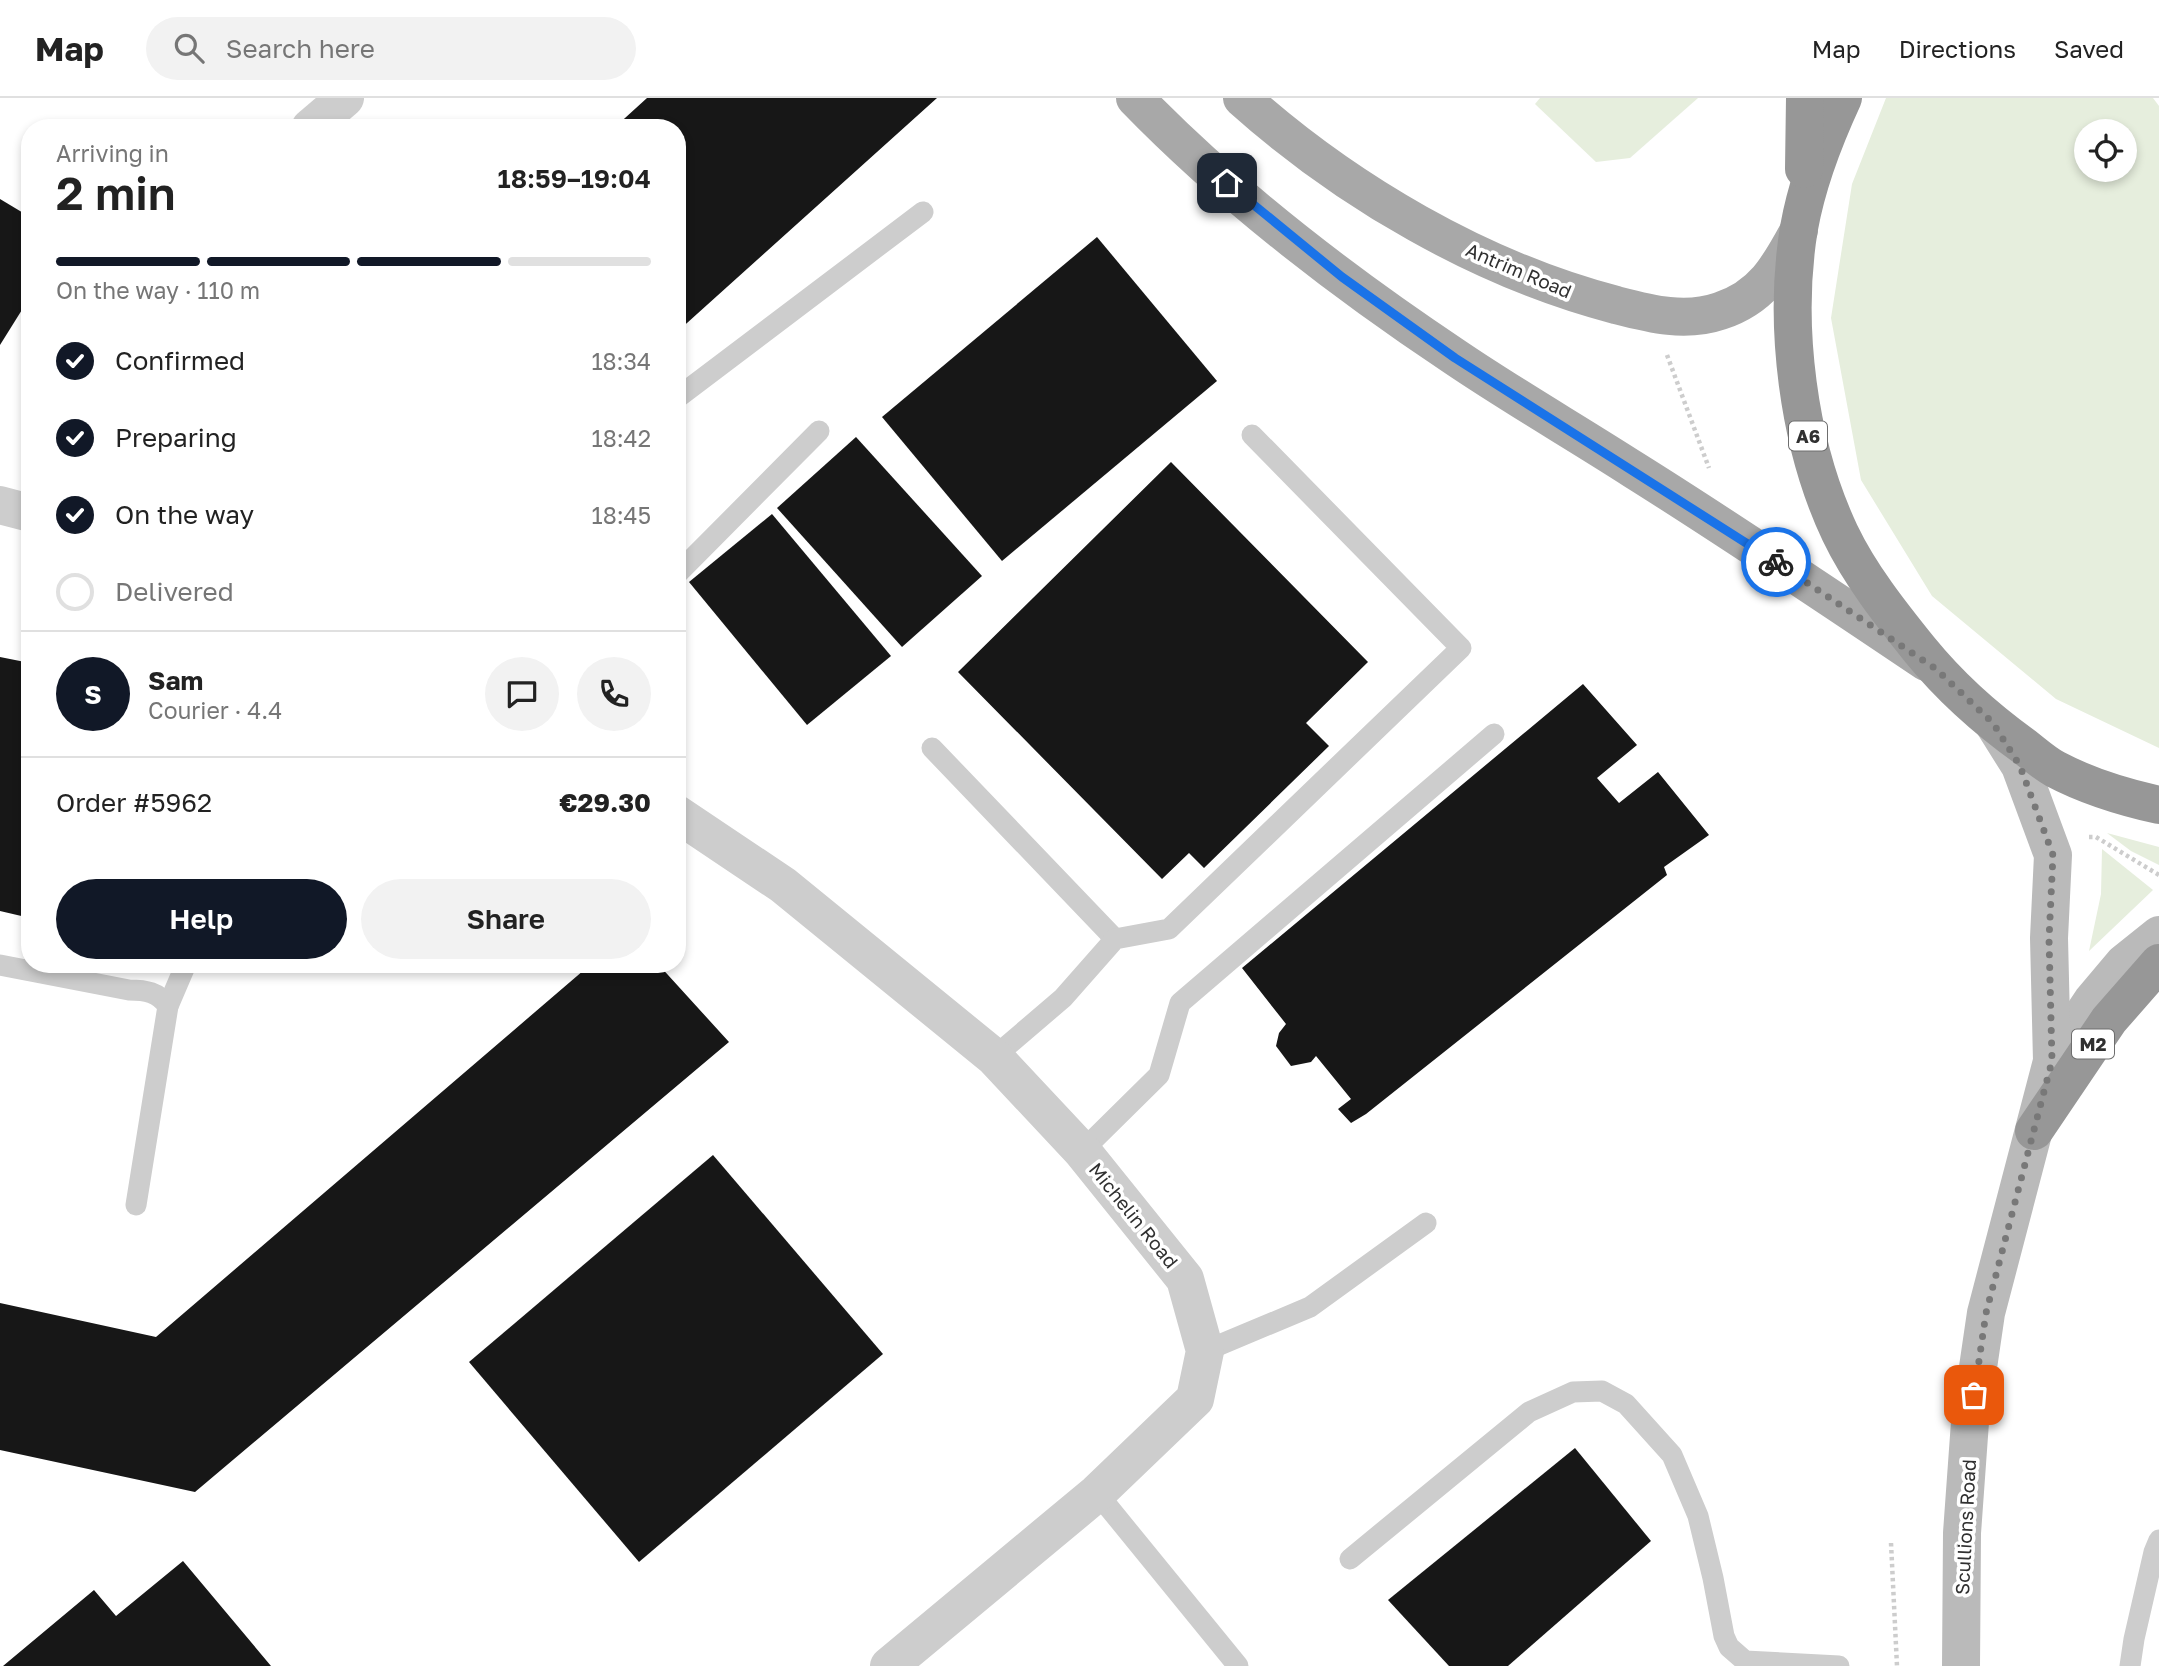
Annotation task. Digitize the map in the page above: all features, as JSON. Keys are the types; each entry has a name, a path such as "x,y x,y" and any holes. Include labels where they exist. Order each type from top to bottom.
{"highway":[{"path":"1801,220 1805,98"},
{"name":"A6","path":"1843,98 1826,134 1801,220 1793,303 1795,364 1805,425 1820,483 1840,534 1869,583 1899,624 1936,669 1993,723 2054,768 2119,796 2159,805"},
{"name":"M2","path":"2034,1131 2109,1020 2159,963"}],"main road":[{"name":"A6","path":"1135,98 1167,131 1246,200 1365,293 1455,358 1732,532 1936,669"},
{"name":"Antrim Road","path":"1242,98 1342,177 1414,222 1492,261 1577,295 1652,315 1684,318 1721,311 1759,291 1779,268 1801,220"},
{"name":"Scullions Road","path":"1961,1666 1962,1533 1970,1422 1986,1313 2052,1061 2049,939 2053,855 2020,766 1993,723"},
{"name":"Scullions Road","path":"2052,1061 2092,1001 2116,972 2159,935"}],"street":[{"path":"320,119 345,98"},
{"name":"Michelin Road","path":"686,820 783,885 993,1057 1082,1151 1185,1279 1205,1351 1195,1399 1097,1493 890,1666"}],"lane":[{"path":"686,391 923,212"},
{"path":"686,565 819,431"},
{"path":"993,1057 1063,998 1115,939 1169,929 1461,648 1252,435"},
{"path":"1082,1151 1159,1075 1180,1003 1494,734"},
{"path":"932,748 1115,939"},
{"path":"0,965 21,969"},
{"path":"41,973 129,990 146,990 162,997 168,1006"},
{"path":"136,1205 168,1006 182,973"},
{"path":"1205,1351 1310,1307 1426,1223"},
{"path":"1350,1559 1528,1412 1573,1392 1602,1391 1626,1404 1672,1455 1698,1516 1724,1636 1729,1647 1745,1661 1839,1666"},
{"path":"1097,1493 1238,1666"},
{"path":"2130,1666 2134,1639 2159,1539"}],"path":[{"path":"1652,315 1709,468"},
{"path":"2046,841 2096,837 2159,876"},
{"path":"1891,1543 1897,1666"}],"green space":[{"path":"1540,98 1698,98 1630,158 1596,162 1535,104"},
{"path":"1886,98 2153,98 2159,106 2159,748 2056,699 1932,596 1861,480 1831,318 1852,184"},
{"path":"2107,833 2159,847 2159,865 2131,851"},
{"path":"2102,849 2153,890 2089,951 2101,894"}],"building":[{"path":"647,98 937,98 686,324 686,119 624,119"},
{"path":"0,199 21,212 21,311 0,345"},
{"path":"1097,237 1217,381 1002,561 882,417"},
{"path":"856,437 982,576 902,647 777,508"},
{"path":"1171,462 1368,662 1306,723 1329,746 1204,868 1189,853 1162,879 958,672"},
{"path":"772,514 891,656 807,725 689,582"},
{"path":"0,657 21,661 21,916 0,911"},
{"path":"1583,684 1637,745 1597,778 1619,803 1658,772 1709,835 1664,867 1667,875 1366,1114 1351,1123 1338,1109 1351,1099 1316,1056 1311,1062 1291,1066 1276,1046 1279,1033 1286,1024 1242,968"},
{"path":"581,973 666,973 729,1042 195,1492 0,1450 0,1303 156,1337"},
{"path":"713,1155 883,1354 639,1562 469,1362"},
{"path":"1575,1448 1651,1541 1508,1666 1449,1666 1388,1600"},
{"path":"183,1561 271,1666 3,1666 94,1590 116,1616"}],"way so far":[{"path":"1776,562 1936,669 1993,723 2020,766 2053,855 2049,939 2052,1061 1986,1313 1974,1395"}],"route":[{"path":"1227,183 1342,277 1455,358 1776,562"}]}
